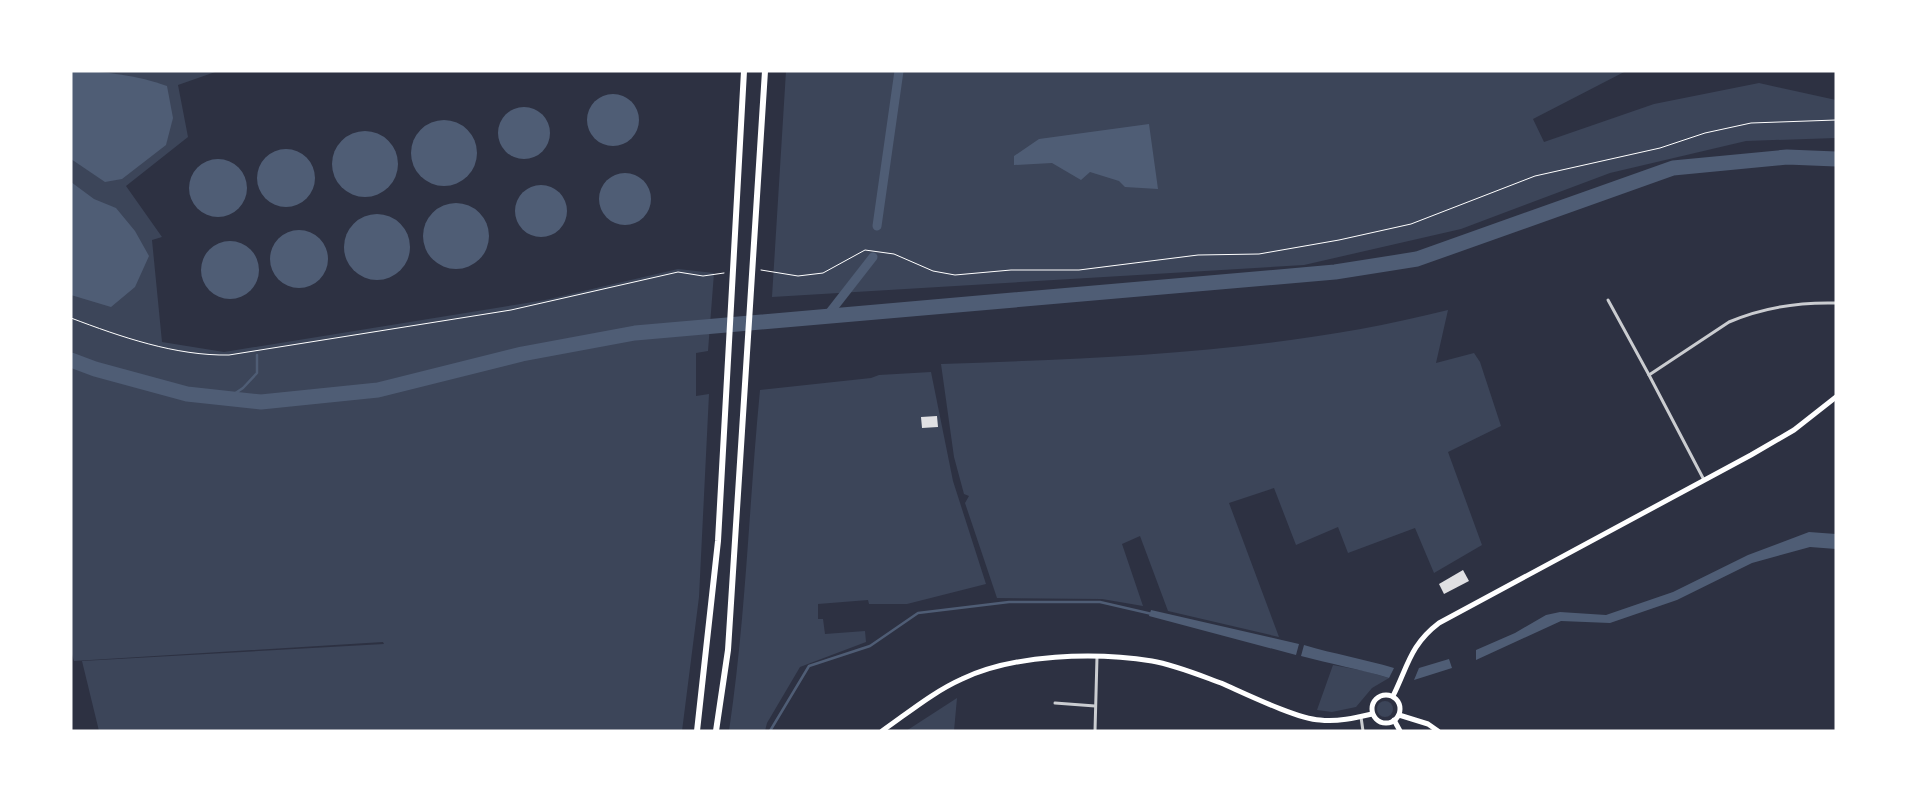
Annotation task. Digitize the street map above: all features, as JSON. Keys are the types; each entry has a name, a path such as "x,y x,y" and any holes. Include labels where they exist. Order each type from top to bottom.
{"highway":[{"path":"697,731 718,541 744,71"},
{"path":"716,731 728,650 765,71"}],"main road":[{"path":"1392,696 1412,651 1429,630 1439,623 1794,430 1836,397"},
{"path":"882,731 935,694 961,679 984,670 1035,660 1097,657 1153,661 1188,671 1315,720 1360,717 1372,714"},
{"path":"1386,694 1392,696 1400,706 1399,715 1394,720 1382,723 1372,714 1372,704 1378,697 1386,694"},
{"path":"1399,715 1428,724 1438,731"},
{"path":"1394,720 1400,731"}],"street":[{"path":"1608,300 1704,480"},
{"path":"1649,375 1729,322 1744,316 1789,304 1836,303"},
{"path":"1094,731 1097,657"},
{"path":"1055,704 1095,706"},
{"path":"1360,717 1363,731"}],"path":[{"path":"759,270 798,276 823,273 865,250 894,254 933,271 955,275 1011,270 1079,270 1198,254 1259,254 1339,240 1411,224 1535,176 1660,148 1705,133 1751,123 1836,120"},
{"path":"71,318 110,333 169,348 208,355 230,355 511,310 678,272 703,276 731,272"}],"shaded area":[{"path":"71,71 218,71 178,85 188,137 126,186 162,237 152,240 162,342 224,352 545,300 678,269 714,273 708,351 696,353 696,396 709,394 699,597 682,731 99,731 82,661 384,644 383,642 74,661 71,651"},
{"path":"71,71 120,74 167,86 173,118 166,145 122,179 105,182 71,159"},
{"path":"786,71 1626,71 1533,119 1544,142 1654,104 1759,83 1836,100 1836,138 1746,141 1610,173 1461,229 1304,265 772,297"},
{"path":"608,94 618,94 632,101 639,115 639,125 632,139 618,146 608,146 598,142 591,135 587,125 587,115 591,105 598,98"},
{"path":"519,107 529,107 543,114 550,128 550,138 543,152 529,159 519,159 509,155 502,148 498,138 498,128 502,118 509,111"},
{"path":"444,120 457,122 472,135 475,140 477,153 475,166 462,181 457,184 444,186 431,184 416,171 413,166 411,153 413,140 426,125 431,122"},
{"path":"1149,124 1158,189 1125,187 1119,181 1090,172 1081,180 1052,163 1014,165 1014,156 1039,139"},
{"path":"365,131 378,133 393,146 396,151 398,164 396,177 383,192 378,195 365,197 352,195 337,182 334,177 332,164 334,151 347,136 352,133"},
{"path":"280,149 292,149 307,157 315,172 315,184 307,199 292,207 280,207 265,199 257,184 257,172 265,157"},
{"path":"212,159 224,159 239,167 247,182 247,194 239,209 224,217 212,217 197,209 189,194 189,182 197,167"},
{"path":"620,173 630,173 644,180 651,194 651,204 644,218 630,225 620,225 610,221 603,214 599,204 599,194 603,184 610,177"},
{"path":"71,182 94,199 116,208 135,231 149,256 135,287 111,307 71,295"},
{"path":"536,185 546,185 560,192 567,206 567,216 560,230 546,237 536,237 526,233 519,226 515,216 515,206 519,196 526,189"},
{"path":"456,203 469,205 484,218 487,223 489,236 487,249 474,264 469,267 456,269 443,267 428,254 425,249 423,236 425,223 438,208 443,205"},
{"path":"377,214 390,216 405,229 408,234 410,247 408,260 395,275 390,278 377,280 364,278 349,265 346,260 344,247 346,234 359,219 364,216"},
{"path":"293,230 305,230 320,238 328,253 328,265 320,280 305,288 293,288 278,280 270,265 270,253 278,238"},
{"path":"224,241 236,241 251,249 259,264 259,276 251,291 236,299 224,299 209,291 201,276 201,264 209,249"},
{"path":"1448,310 1436,363 1474,353 1480,362 1501,426 1448,452 1482,545 1434,573 1415,528 1348,553 1338,527 1296,545 1274,488 1229,503 1279,637 1168,611 1140,536 1122,544 1143,606 1102,599 997,598 965,503 969,496 964,494 954,457 941,364 1069,359 1259,344 1386,324"},
{"path":"931,372 953,481 986,584 907,604 869,604 868,600 818,604 818,619 823,619 825,634 865,631 866,642 800,667 767,723 765,731 729,731 743,603 760,390 871,378 879,375"},
{"path":"1809,532 1836,534 1836,549 1810,547 1752,563 1677,600 1610,623 1561,621 1476,660 1476,650 1515,633 1546,615 1560,612 1606,615 1673,592 1748,555"},
{"path":"1151,610 1299,644 1296,655 1149,616"},
{"path":"1304,645 1394,668 1389,678 1312,659 1301,656"},
{"path":"1449,659 1452,668 1414,680 1419,668"},
{"path":"1333,665 1389,678 1372,688 1356,707 1332,712 1317,710"},
{"path":"957,698 954,731 906,731"},
{"path":"1385,701 1391,703 1393,709 1391,715 1385,717 1379,715 1377,709 1379,703"}],"building":[{"path":"937,416 938,427 922,428 921,417"},
{"path":"1463,570 1469,581 1444,594 1439,584"}],"waterway":[{"path":"877,226 899,71"},
{"path":"71,360 95,369 187,394 261,402 378,390 522,354 635,333 1335,272 1417,259 1673,168 1787,157 1836,159"},
{"path":"827,316 873,257"},
{"path":"228,398 243,388 257,373 257,355"},
{"path":"770,731 809,666 870,646 918,613 1009,602 1100,602 1152,614"}]}
